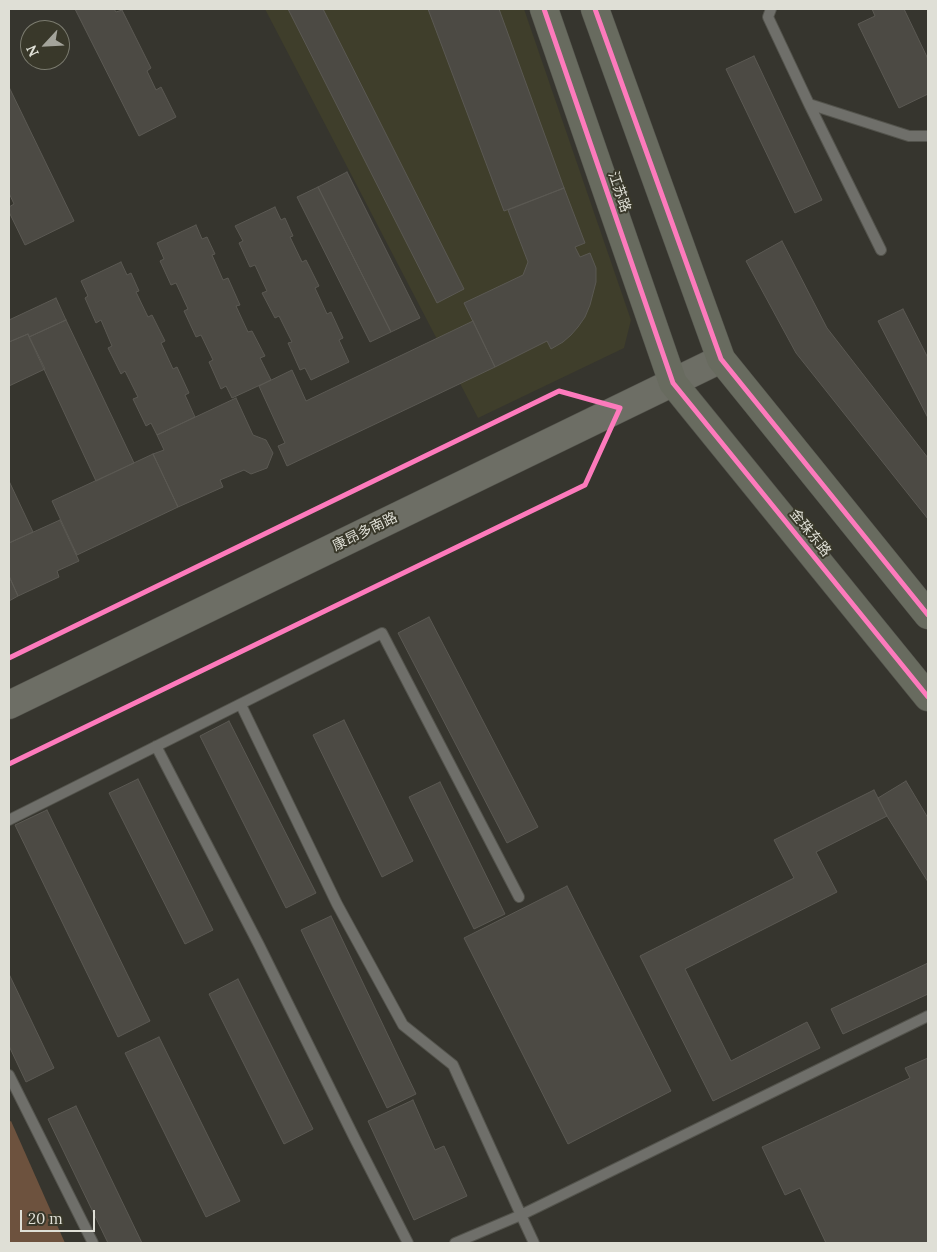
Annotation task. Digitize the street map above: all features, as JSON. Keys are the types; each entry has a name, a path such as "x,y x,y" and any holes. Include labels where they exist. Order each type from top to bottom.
{"highway":[{"name":"江苏路","path":"544,9 673,383"},
{"path":"595,9 721,359 928,615"},
{"name":"金珠东路","path":"673,383 928,697"}],"main road":[{"name":"康昂多南路","path":"9,706 721,359"}],"lane":[{"path":"771,9 768,17 881,250"},
{"path":"809,104 909,136 928,136"},
{"path":"9,820 382,633 519,897"},
{"path":"241,705 337,904 403,1025 453,1065 534,1243"},
{"path":"156,746 259,945 408,1243"},
{"path":"455,1243 521,1216 928,1016"},
{"path":"9,1075 93,1243"}],"shaded area":[{"path":"265,9 524,9 631,320 624,348 478,418"},
{"path":"11,1121 65,1243 9,1243 9,1122"}],"building":[{"path":"75,9 114,9 116,12 122,10 151,68 147,71 156,90 161,87 176,117 139,136"},
{"path":"288,9 323,9 464,289 437,303"},
{"path":"428,9 499,9 564,188 504,211"},
{"path":"872,9 904,9 928,59 928,94 899,108 858,24 875,16"},
{"path":"754,56 822,200 795,213 726,69"},
{"path":"9,87 74,221 25,245 9,212 9,207 14,204 9,193"},
{"path":"347,172 420,318 391,332 318,187"},
{"path":"318,187 391,332 370,342 297,197"},
{"path":"564,188 585,243 575,247 580,257 590,253 596,268 596,282 590,305 578,327 563,342 551,349 547,341 495,367 464,303 523,275 528,262 508,210"},
{"path":"275,207 281,220 285,218 293,236 290,237 302,262 306,260 319,286 315,288 327,314 331,312 343,338 339,340 349,362 311,380 305,368 300,370 288,343 292,342 279,316 275,318 262,293 267,291 255,265 250,267 239,243 243,241 235,226"},
{"path":"196,225 202,239 207,237 215,254 212,255 223,280 228,278 240,305 236,306 248,332 252,331 265,356 260,358 271,380 232,398 226,386 221,389 209,362 213,360 201,335 196,337 184,311 188,309 176,283 171,285 160,261 164,259 157,243"},
{"path":"782,241 827,328 928,458 928,519 796,353 746,261"},
{"path":"121,262 127,275 131,273 139,291 136,292 148,317 152,315 165,341 161,343 173,369 177,367 189,393 185,395 195,417 157,435 151,423 146,426 133,399 138,397 125,371 121,374 108,348 112,346 101,320 96,323 85,298 88,296 81,281"},
{"path":"56,298 66,320 29,337 28,334 9,342 9,320"},
{"path":"903,309 928,358 928,418 878,321"},
{"path":"66,320 134,463 96,481 29,337"},
{"path":"473,321 495,367 287,466 278,446 285,443 259,386 292,370 306,401"},
{"path":"28,334 45,369 9,386 9,342"},
{"path":"236,398 253,435 266,440 273,453 267,468 251,474 244,470 220,480 223,487 178,507 153,454 164,450 157,435"},
{"path":"153,454 178,507 77,555 52,501"},
{"path":"9,481 33,532 9,543"},
{"path":"60,520 79,561 57,571 59,577 18,596 9,576 9,543"},
{"path":"9,576 18,596 9,601"},
{"path":"429,617 538,827 507,843 398,633"},
{"path":"344,720 413,861 382,877 313,735"},
{"path":"229,721 316,893 286,908 200,736"},
{"path":"138,779 213,930 185,944 109,793"},
{"path":"906,781 928,818 928,882 878,798"},
{"path":"440,782 505,914 474,929 409,797"},
{"path":"874,790 887,816 816,852 837,892 685,969 731,1061 807,1022 820,1048 713,1101 640,956 794,878 774,840"},
{"path":"47,810 150,1021 118,1037 15,825"},
{"path":"567,886 671,1091 568,1144 464,938"},
{"path":"331,916 416,1094 387,1108 301,930"},
{"path":"928,963 928,994 843,1034 831,1009"},
{"path":"9,974 54,1068 26,1082 9,1046"},
{"path":"238,979 313,1129 284,1144 209,994"},
{"path":"159,1037 240,1201 206,1217 125,1053"},
{"path":"928,1058 928,1243 826,1243 800,1188 785,1195 762,1147 910,1078 905,1068"},
{"path":"413,1100 435,1150 444,1146 467,1196 414,1220 368,1121"},
{"path":"76,1106 142,1243 108,1243 48,1119"}],"cycle path":[{"path":"544,9 673,383 928,697"},
{"path":"595,9 721,359 928,615"},
{"path":"9,658 559,391 620,408 585,485 9,764"}]}
